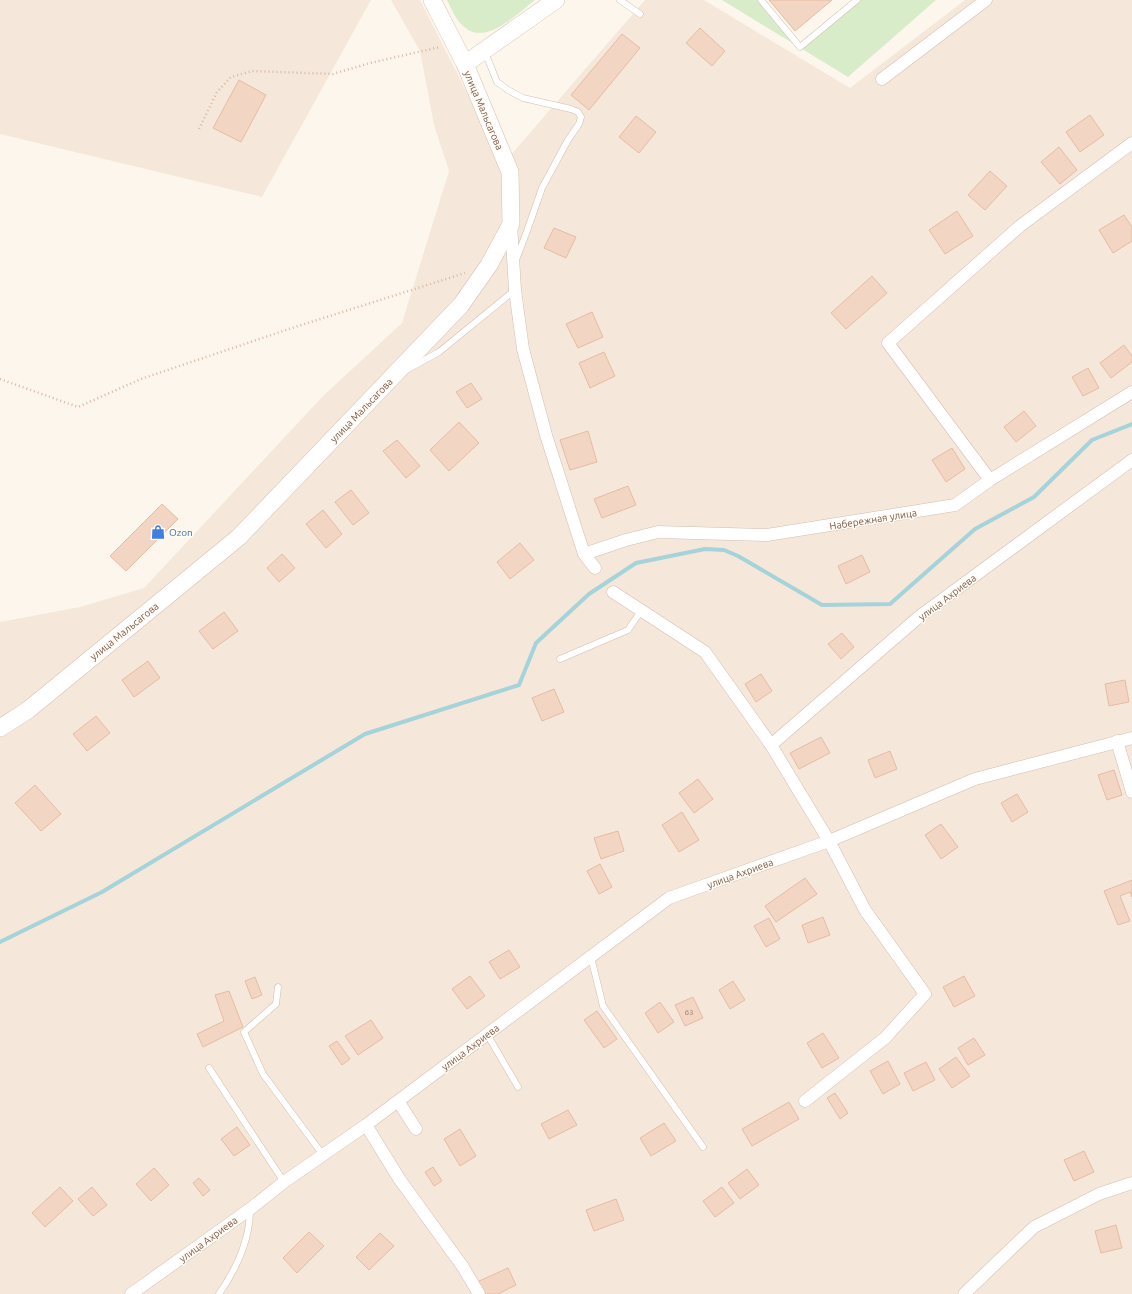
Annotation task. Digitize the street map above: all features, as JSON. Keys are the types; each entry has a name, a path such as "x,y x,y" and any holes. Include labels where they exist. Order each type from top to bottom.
{"street":[{"name":"улица Мальсагова","path":"0,728 28,710 239,537 461,305 489,265 511,224 510,172 465,64 432,0"},
{"path":"465,64 556,0"},
{"path":"882,80 984,1"},
{"path":"990,480 888,343 1020,226 1132,143"},
{"path":"511,224 515,290 523,349 542,421 584,554 595,568"},
{"name":"Набережная улица","path":"584,554 626,540 658,532 767,535 955,505 990,480 1132,392"},
{"name":"улица Ахриева","path":"771,745 920,616 1132,460"},
{"path":"613,592 705,652 771,745 829,841 865,910 925,994 885,1038 805,1101"},
{"name":"улица Ахриева","path":"131,1294 250,1209 284,1182 366,1125 669,898 829,841 974,779 1132,738"},
{"path":"1117,741 1132,792"},
{"path":"398,1101 416,1129"},
{"path":"366,1125 400,1180 463,1268 479,1294"},
{"path":"964,1294 1034,1227 1099,1194 1132,1183"}],"lane":[{"path":"620,0 640,14"},
{"path":"761,0 800,47 857,0"},
{"path":"484,51 497,82 508,90 523,98 578,112 581,117 579,124 568,140 542,188 513,266"},
{"path":"391,379 439,352 515,290"},
{"path":"560,659 628,630 641,610"},
{"path":"591,957 603,1006 703,1147"},
{"path":"278,987 276,1004 244,1032 263,1074 323,1155"},
{"path":"487,1034 518,1087"},
{"path":"209,1068 284,1182"},
{"path":"219,1294 235,1268 244,1244 248,1233 250,1209"}],"path":[{"path":"199,129 217,92 231,77 252,71 333,74 370,63 454,44"},
{"path":"0,379 78,407 141,379 292,328 466,272"}],"shaded area":[{"path":"0,0 371,0 262,197 0,134"},
{"path":"391,0 420,0 503,164 645,0 704,0 850,88 965,0 1132,0 1132,1294 0,1294 0,622 80,607 144,588 323,396 402,323 449,171 434,125 420,51"}],"green space":[{"path":"447,0 535,0 503,24 485,32 476,33 468,30 462,25 455,16"},
{"path":"722,0 761,0 801,47 857,0 936,0 848,77"}],"building":[{"path":"769,0 832,0 795,31"},
{"path":"700,28 725,51 712,66 686,43"},
{"path":"622,34 640,48 589,110 571,95"},
{"path":"239,80 266,95 241,142 213,128"},
{"path":"1090,115 1104,135 1080,152 1066,132"},
{"path":"636,116 656,132 639,153 619,137"},
{"path":"1059,147 1077,170 1060,184 1041,162"},
{"path":"990,171 1007,186 985,210 968,195"},
{"path":"957,211 973,236 945,254 929,230"},
{"path":"1124,215 1132,227 1132,241 1113,253 1099,230"},
{"path":"554,228 576,237 566,258 544,248"},
{"path":"872,276 887,293 846,329 831,313"},
{"path":"592,312 603,337 578,348 566,324"},
{"path":"1124,345 1132,356 1132,362 1111,378 1100,363"},
{"path":"604,352 615,376 590,388 579,363"},
{"path":"1088,368 1099,388 1083,396 1072,377"},
{"path":"471,383 482,399 467,408 456,392"},
{"path":"1024,411 1036,426 1016,442 1004,427"},
{"path":"459,422 479,443 449,471 430,450"},
{"path":"588,431 597,462 570,470 560,440"},
{"path":"397,440 420,466 406,478 383,451"},
{"path":"952,448 965,469 946,482 932,460"},
{"path":"628,486 636,505 602,518 594,499"},
{"path":"351,490 369,513 353,525 335,502"},
{"path":"162,504 178,519 126,571 110,556"},
{"path":"323,510 342,534 326,548 306,524"},
{"path":"520,543 534,560 510,579 497,562"},
{"path":"282,554 295,568 279,582 267,568"},
{"path":"862,555 870,572 846,584 838,566"},
{"path":"224,612 238,631 213,649 199,631"},
{"path":"842,633 854,647 841,659 828,644"},
{"path":"148,661 160,678 134,697 122,680"},
{"path":"761,674 772,691 756,702 745,684"},
{"path":"1125,680 1129,702 1109,706 1105,684"},
{"path":"554,689 564,712 542,721 532,698"},
{"path":"96,716 110,733 87,751 73,734"},
{"path":"821,737 830,753 799,769 790,753"},
{"path":"890,751 897,769 875,778 868,760"},
{"path":"1114,770 1122,795 1107,800 1098,775"},
{"path":"698,779 713,799 694,813 679,793"},
{"path":"35,785 61,814 41,831 15,803"},
{"path":"1017,794 1028,812 1012,822 1001,803"},
{"path":"682,812 699,840 679,852 662,825"},
{"path":"941,824 958,847 941,859 925,835"},
{"path":"618,831 624,851 601,859 594,838"},
{"path":"600,864 612,887 599,894 587,871"},
{"path":"805,878 817,894 776,922 765,906"},
{"path":"1132,880 1132,897 1130,892 1120,896 1130,921 1118,925 1104,891"},
{"path":"823,917 830,935 808,943 802,925"},
{"path":"769,918 780,939 766,947 754,926"},
{"path":"509,950 520,967 500,979 489,962"},
{"path":"470,976 485,996 467,1009 452,989"},
{"path":"964,976 975,996 954,1007 943,987"},
{"path":"255,977 262,995 252,999 245,981"},
{"path":"733,981 745,1000 730,1009 719,990"},
{"path":"229,991 243,1027 203,1047 197,1034 224,1021 215,995"},
{"path":"693,997 703,1018 685,1026 675,1005"},
{"path":"660,1002 674,1022 658,1033 645,1013"},
{"path":"597,1011 617,1039 604,1048 584,1020"},
{"path":"371,1020 383,1038 358,1055 345,1036"},
{"path":"823,1033 839,1058 822,1068 807,1043"},
{"path":"974,1038 985,1055 968,1065 958,1048"},
{"path":"337,1041 350,1059 342,1065 329,1046"},
{"path":"956,1057 970,1076 952,1088 939,1069"},
{"path":"888,1061 900,1084 883,1094 870,1071"},
{"path":"926,1062 935,1080 913,1091 904,1073"},
{"path":"835,1093 848,1113 840,1119 827,1098"},
{"path":"789,1102 799,1119 752,1146 742,1129"},
{"path":"568,1110 577,1125 549,1139 541,1124"},
{"path":"664,1123 676,1141 651,1156 640,1138"},
{"path":"237,1127 250,1145 234,1156 221,1139"},
{"path":"460,1129 476,1156 460,1166 444,1139"},
{"path":"1084,1151 1094,1172 1074,1181 1064,1160"},
{"path":"433,1167 442,1181 434,1186 425,1172"},
{"path":"154,1168 169,1185 151,1201 136,1184"},
{"path":"747,1169 759,1185 740,1199 728,1183"},
{"path":"199,1178 210,1190 203,1196 193,1183"},
{"path":"60,1187 73,1201 45,1227 32,1213"},
{"path":"92,1187 107,1205 93,1216 78,1199"},
{"path":"722,1187 734,1203 715,1217 703,1201"},
{"path":"616,1199 624,1220 594,1231 586,1210"},
{"path":"1116,1225 1122,1248 1101,1253 1095,1231"},
{"path":"309,1232 324,1246 297,1273 283,1258"},
{"path":"380,1233 394,1246 369,1270 356,1257"},
{"path":"508,1268 516,1285 498,1294 483,1294 477,1282"}],"waterway":[{"path":"0,942 102,892 365,734 519,685 536,643 589,594 636,563 705,549 724,550 738,556 822,605 890,604 975,529 1034,497 1092,440 1132,424"}],"place":[{"name":"Ozon","path":"158,532"}]}
